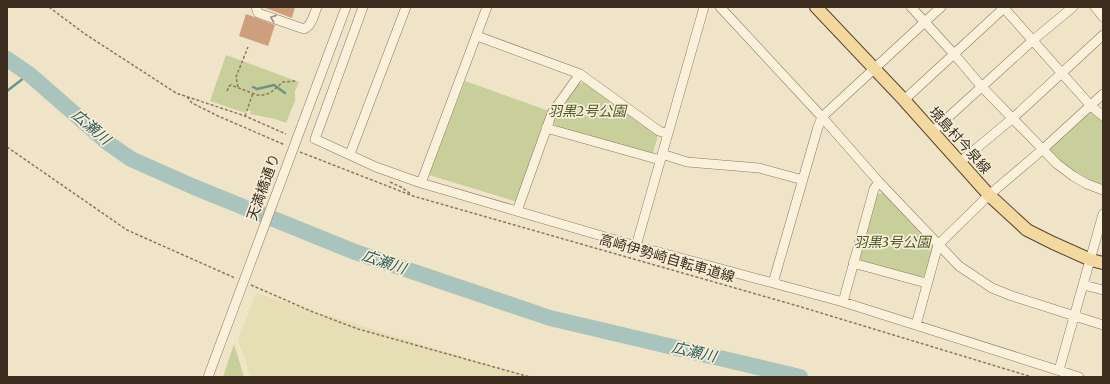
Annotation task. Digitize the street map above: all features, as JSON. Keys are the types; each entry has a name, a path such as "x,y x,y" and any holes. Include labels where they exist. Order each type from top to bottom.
{"main road":[{"name":"境島村今泉線","path":"816,7 904,100 989,195 1027,230 1091,260 1103,263"}],"street":[{"path":"256,7 258,13 301,29 308,28 317,7"},
{"name":"天満橋通り","path":"208,377 247,281 292,150 346,7"},
{"path":"363,7 315,139 376,167 421,183 636,246 843,302 1079,377"},
{"path":"350,154 406,7"},
{"path":"421,183 487,7"},
{"path":"636,246 704,7"},
{"path":"720,7 879,182 959,266 992,288 1012,296 1103,325"},
{"path":"911,7 982,87 1042,150 1073,176 1087,184 1103,190"},
{"path":"773,283 822,118 941,7"},
{"path":"904,100 1004,7 1090,106 1103,116"},
{"path":"932,132 1032,41 1072,7"},
{"path":"1095,7 1103,17"},
{"path":"960,162 1013,118 1103,35"},
{"path":"477,36 580,74 659,130 668,134"},
{"path":"517,211 552,113 580,74"},
{"path":"916,325 926,283 938,245 989,195 1042,150 1103,94"},
{"path":"546,128 661,157 687,162 759,168 803,180"},
{"path":"843,302 852,263 874,189 879,182"},
{"path":"1059,370 1103,214"},
{"path":"852,263 926,283"},
{"path":"1084,285 1103,290"}],"path":[{"name":"高崎伊勢崎自転車道線","path":"49,7 85,34 176,93 245,116 286,134"},
{"path":"238,87 236,77 248,47"},
{"path":"227,91 230,85 257,95 270,94 283,82 296,81"},
{"path":"245,116 253,93"},
{"name":"高崎伊勢崎自転車道線","path":"186,97 192,103 292,150 413,196 798,306 1032,377"},
{"path":"7,146 127,230 235,278"},
{"path":"247,281 313,312 358,329 530,377"}],"shaded area":[{"path":"256,293 527,377 251,377 238,340"}],"green space":[{"path":"226,55 299,82 295,91 295,101 286,123 275,119 250,114 251,111 246,109 245,113 210,101"},
{"path":"465,81 549,111 517,202 429,175"},
{"name":"羽黒2号公園","path":"585,82 658,135 653,154 555,126 553,118 578,84"},
{"path":"1089,112 1094,113 1103,121 1103,186 1076,172 1051,154 1050,147"},
{"name":"羽黒3号公園","path":"883,192 931,243 933,247 924,276 920,277 861,262 859,257 877,195"},
{"path":"234,344 244,377 223,377"}],"building":[{"path":"263,7 295,7 292,18"},
{"path":"246,14 275,25 268,46 239,36"}],"waterway":[{"name":"広瀬川","path":"7,59 29,74 108,143 131,159 194,187 355,252 550,318 800,377"},
{"path":"7,91 29,74"},
{"path":"253,87 257,89 274,85 285,93"}]}
